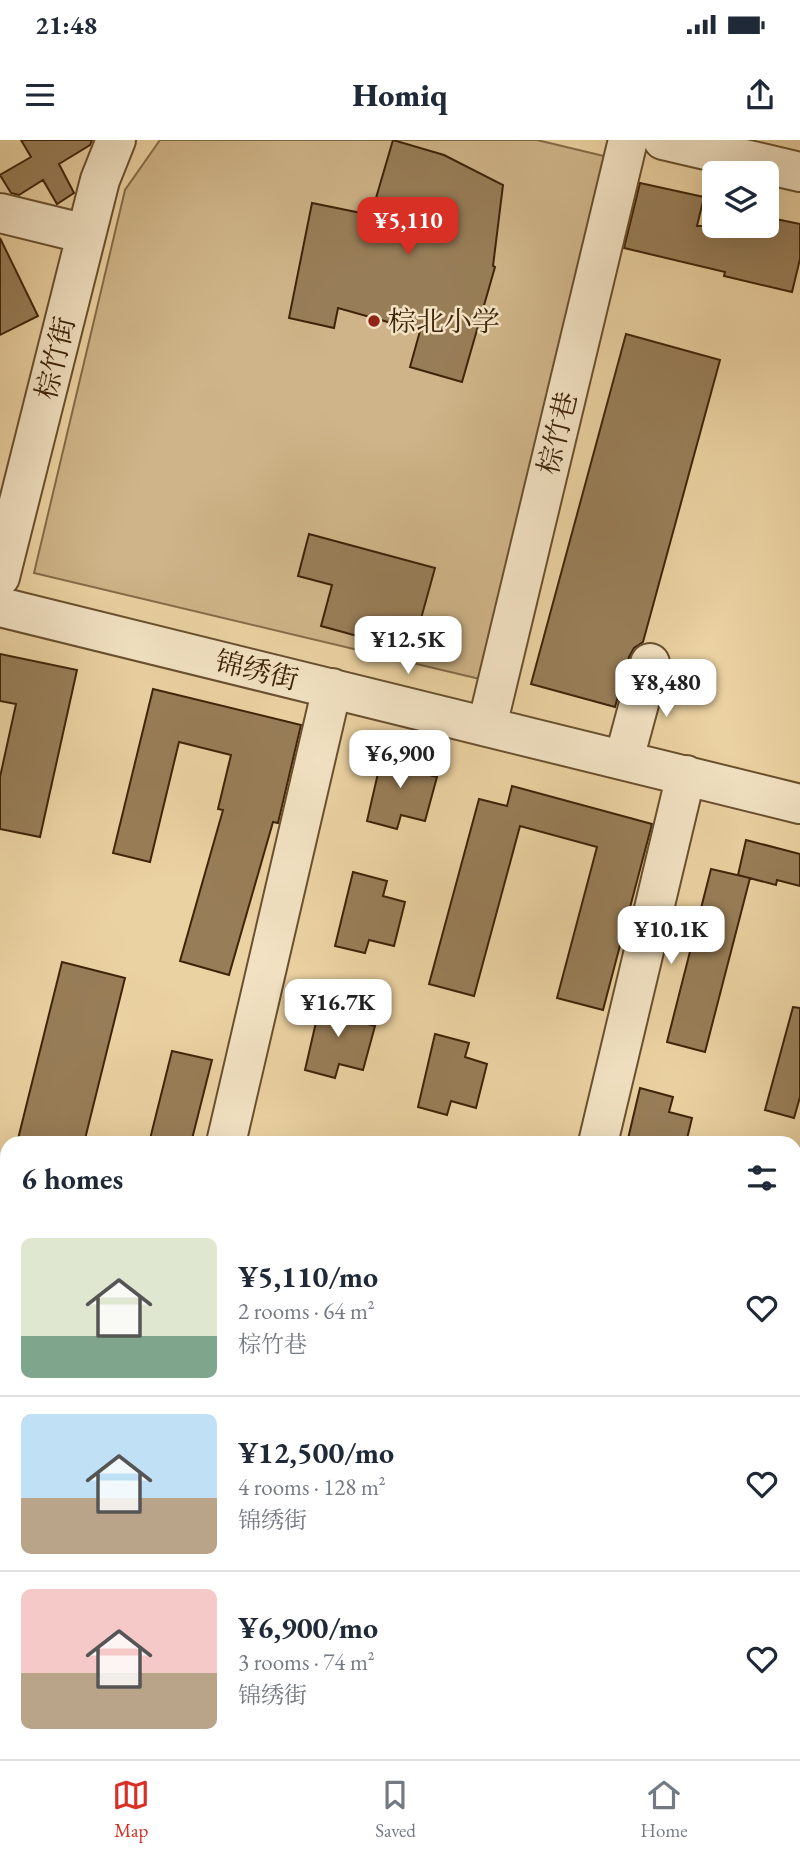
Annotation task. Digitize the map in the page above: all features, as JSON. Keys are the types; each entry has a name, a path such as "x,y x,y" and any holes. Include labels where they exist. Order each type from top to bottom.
{"street":[{"name":"棕竹街","path":"0,577 100,180 116,140"},
{"name":"棕竹巷","path":"487,726 628,140"},
{"path":"663,140 800,172"},
{"path":"0,213 86,234"},
{"name":"锦绣街","path":"0,607 800,804"},
{"path":"624,759 650,663"},
{"path":"228,1136 332,688"},
{"path":"600,1136 686,775"}],"shaded area":[{"path":"160,140 537,140 608,157 484,680 34,573 125,190"}],"building":[{"path":"21,140 92,140 90,145 59,164 74,193 57,204 43,180 19,195 11,193 0,175 31,157"},
{"path":"393,140 444,155 503,185 495,267 462,382 410,367 420,331 338,308 334,328 289,318 312,203 371,215"},
{"path":"640,183 702,197 697,226 702,226 702,238 779,238 779,220 800,224 800,259 792,292 724,276 725,272 624,248"},
{"path":"0,238 38,316 0,335"},
{"path":"626,334 720,360 643,642 634,648 629,657 615,707 531,684"},
{"path":"309,534 435,568 412,651 321,626 332,585 298,576"},
{"path":"0,654 77,670 40,837 0,829 0,777 16,704 0,701"},
{"path":"153,689 301,725 278,823 273,822 229,975 180,961 223,810 218,809 231,755 179,742 150,862 113,853"},
{"path":"384,747 418,756 414,771 437,777 425,821 401,815 397,829 367,821"},
{"path":"512,786 652,824 603,1010 557,998 597,847 520,826 474,996 429,984 479,799 507,806"},
{"path":"746,840 800,854 800,886 777,880 776,885 738,875"},
{"path":"711,869 750,878 705,1052 667,1042"},
{"path":"353,872 387,881 383,896 405,902 394,946 369,940 365,953 335,946"},
{"path":"62,962 125,978 86,1136 19,1136"},
{"path":"322,996 356,1005 352,1020 375,1026 363,1070 339,1064 335,1078 305,1070"},
{"path":"793,1007 800,1008 800,1097 794,1118 765,1110"},
{"path":"435,1034 469,1043 465,1057 487,1064 476,1108 451,1101 447,1115 418,1107"},
{"path":"172,1051 212,1060 193,1136 151,1136"},
{"path":"640,1088 673,1097 669,1112 692,1118 688,1136 629,1136"}],"place":[{"name":"棕北小学","path":"374,321"}]}
